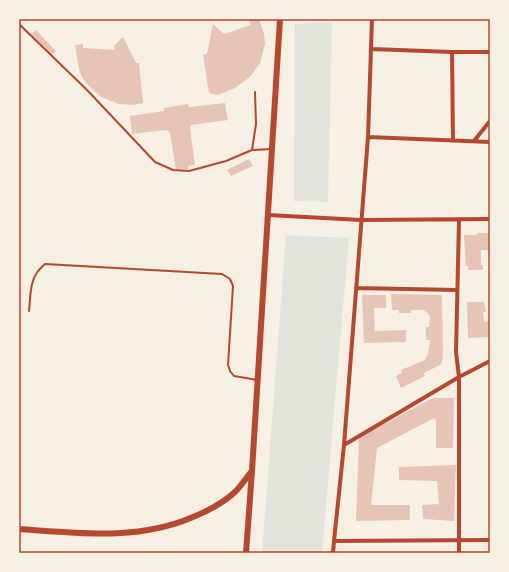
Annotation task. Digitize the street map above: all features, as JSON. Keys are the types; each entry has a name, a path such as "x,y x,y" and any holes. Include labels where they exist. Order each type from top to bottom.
{"main road":[{"path":"246,553 280,19"},
{"path":"19,529 117,534 154,530 184,521 225,500 236,491 252,471"}],"street":[{"path":"333,553 344,445 368,137 372,19"},
{"path":"371,49 490,52"},
{"path":"452,52 453,140"},
{"path":"474,141 490,121"},
{"path":"368,137 490,142"},
{"path":"268,215 361,220 490,220"},
{"path":"458,220 456,352 458,377 459,553"},
{"path":"356,288 457,290"},
{"path":"344,445 458,377 490,361"},
{"path":"334,540 490,540"}],"lane":[{"path":"19,24 88,91 155,162 173,170 189,171 226,161 252,150 272,149"},
{"path":"252,150 256,124 255,92"},
{"path":"29,312 32,282 38,270 44,264 222,274 230,279 233,286 228,365 230,371 234,376 258,380"}],"shaded area":[{"path":"332,22 328,202 294,201 295,24"},
{"path":"286,235 349,238 322,553 262,553"}],"building":[{"path":"259,19 264,34 265,44 260,63 250,77 235,88 218,95 209,93 203,55 207,54 213,24 224,34 251,25 249,20"},
{"path":"36,30 56,51 52,55 31,34"},
{"path":"123,37 136,63 139,63 143,103 134,105 119,104 101,97 87,84 79,69 75,45 83,44 83,48 115,50 114,46"},
{"path":"225,103 228,120 191,125 190,129 195,165 188,166 189,169 176,170 170,133 167,130 132,134 130,116 164,111 164,108 188,104 189,107"},
{"path":"249,159 253,166 231,176 227,170"},
{"path":"477,233 490,233 490,250 481,250 481,265 483,265 483,270 468,270 468,266 466,266 464,235 477,235"},
{"path":"391,294 442,295 442,362 440,365 424,373 425,376 401,388 396,376 402,373 401,370 425,360 428,354 430,340 426,340 426,327 429,327 430,316 424,310 411,310 411,313 399,313 399,310 392,310"},
{"path":"362,295 386,295 386,308 374,308 375,331 406,330 406,342 364,343"},
{"path":"467,302 484,302 486,312 483,312 484,322 490,321 490,337 468,338"},
{"path":"433,398 454,398 453,448 436,448 436,420 434,418 377,448 371,505 410,505 410,520 356,521 359,437"},
{"path":"456,465 454,521 423,519 422,505 439,504 437,481 399,480 399,467"}]}
